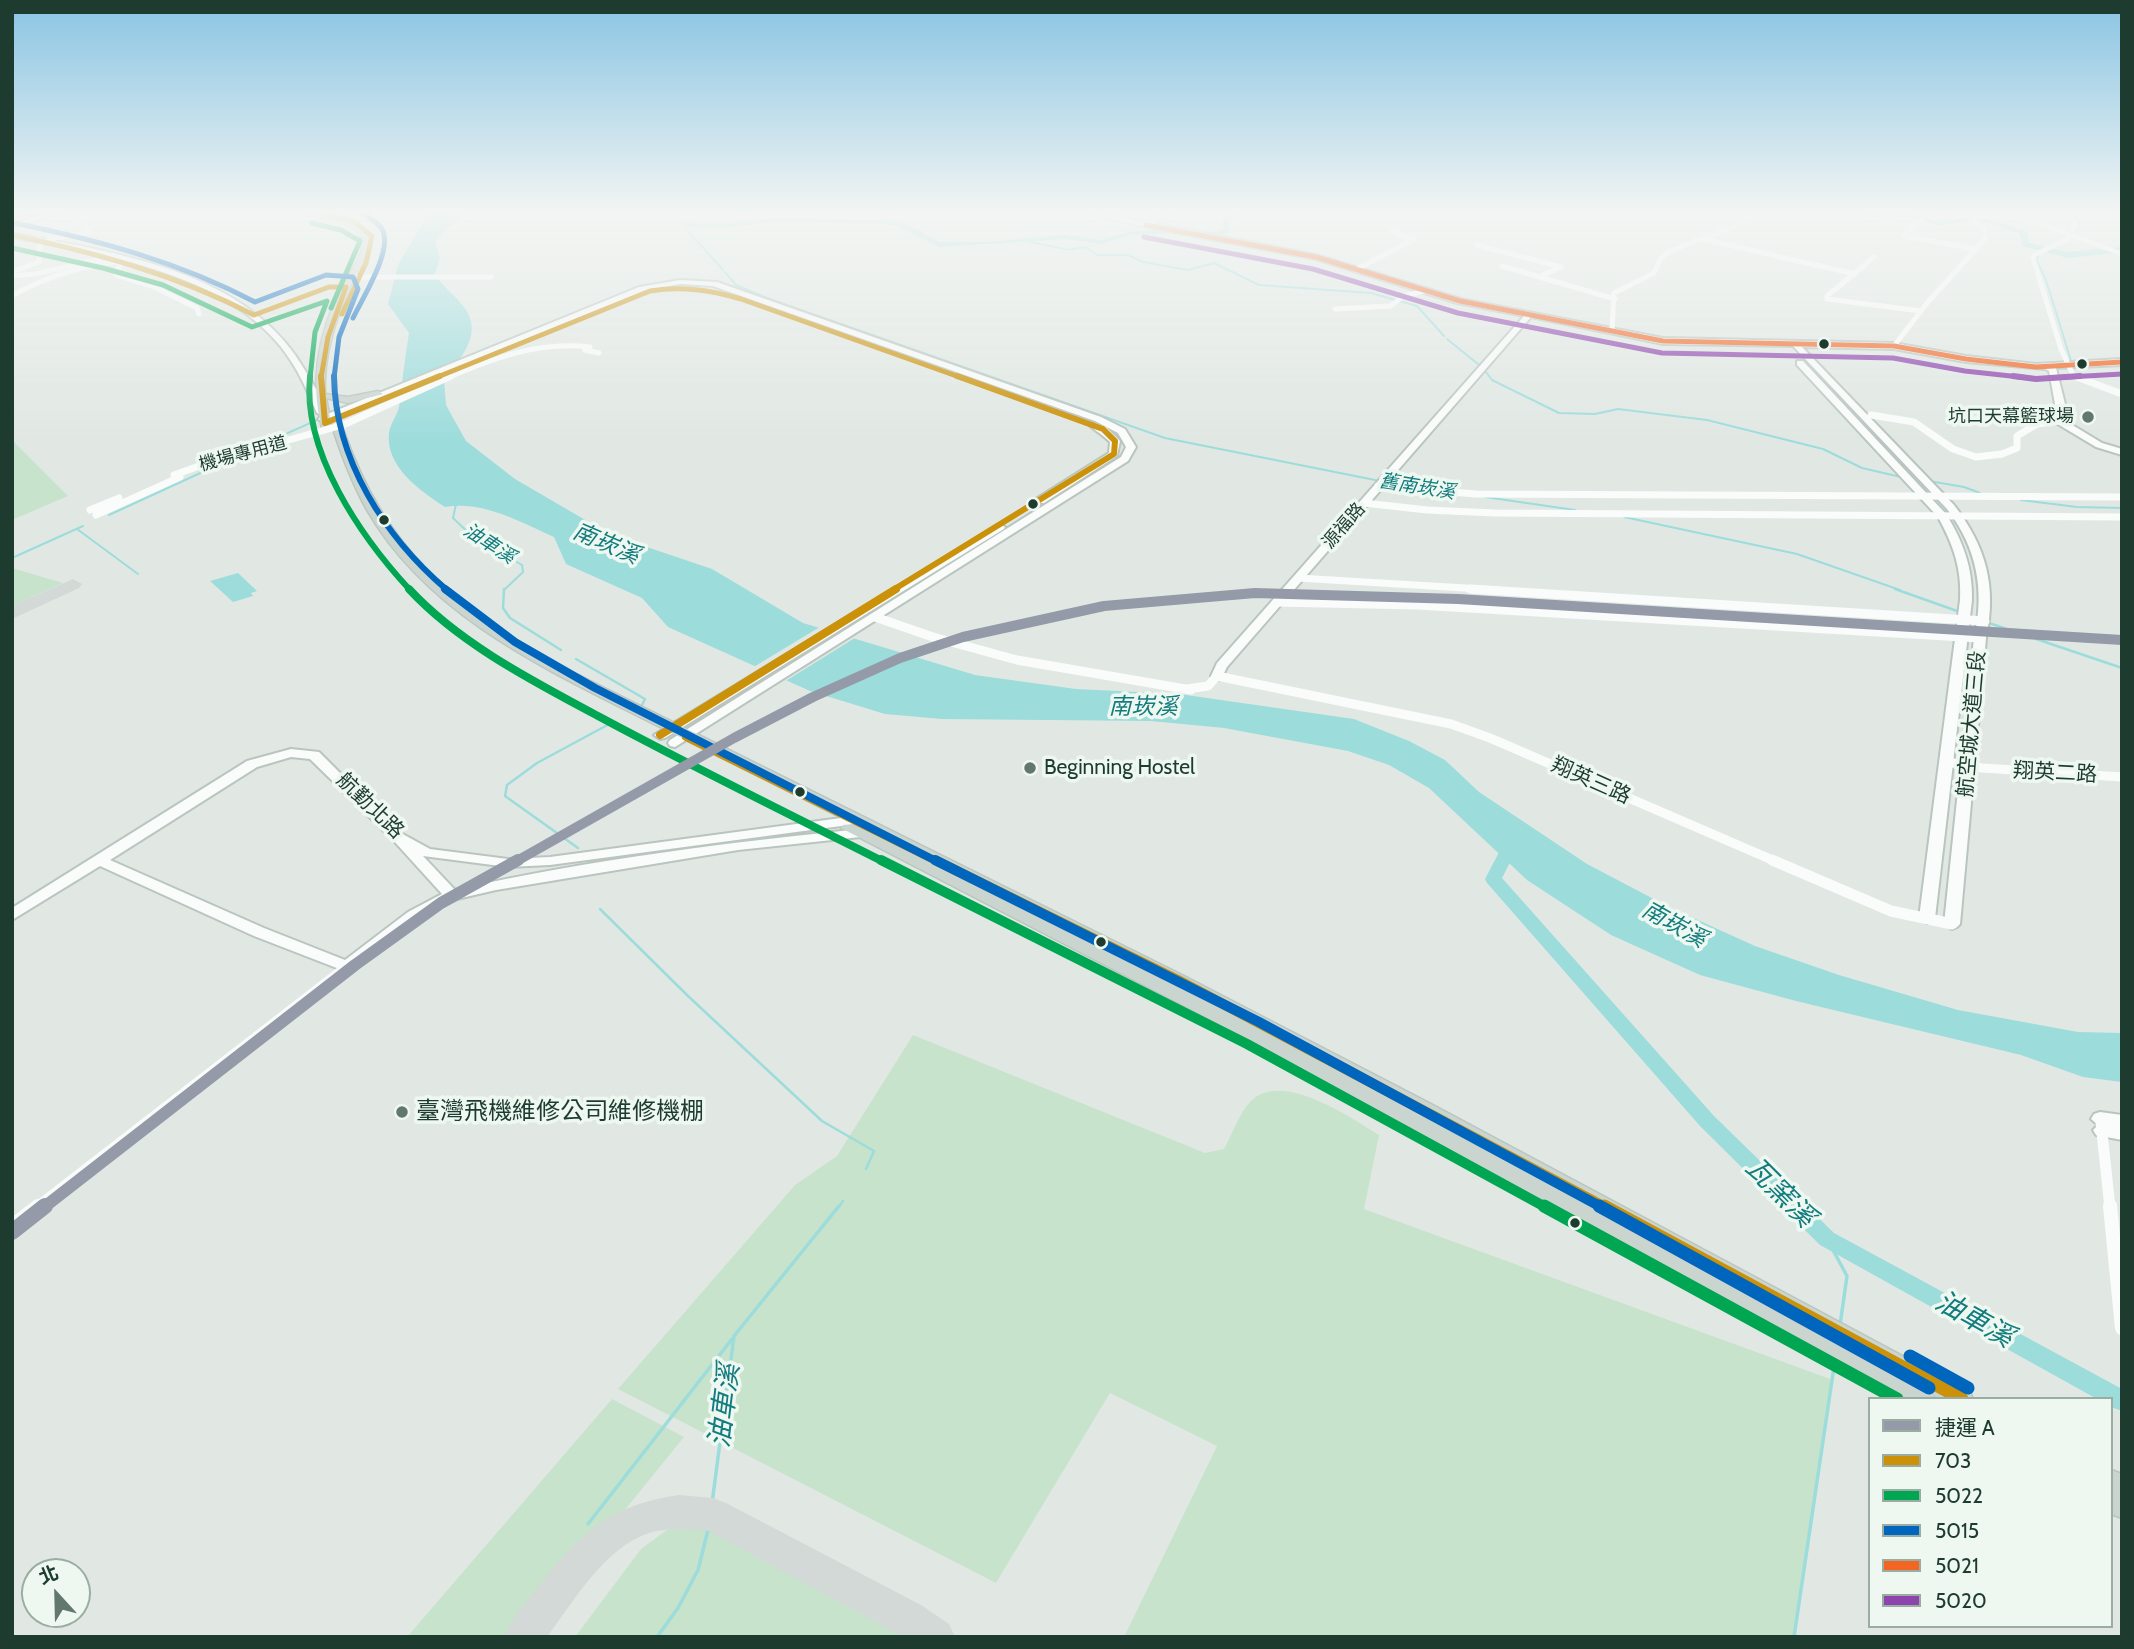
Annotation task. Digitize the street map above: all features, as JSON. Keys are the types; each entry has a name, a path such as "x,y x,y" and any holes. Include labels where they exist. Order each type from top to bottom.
{"main road":[{"path":"346,288 330,324 320,383 352,492 368,521 390,551 428,591 487,637 537,669 851,825 1253,1033 1919,1397"},
{"path":"353,288 337,332 329,396 330,422 359,483 379,519 401,550 444,594 508,642 647,717 673,736"},
{"path":"329,396 348,400 383,395"},
{"path":"851,825 880,831 1142,962 1424,1109 1958,1397"}],"street":[{"path":"156,288 197,308 199,314"},
{"path":"204,288 254,315 279,338 309,382 330,422 383,395 501,348 650,291 670,288"},
{"path":"213,288 240,300 289,337 320,383"},
{"path":"501,348 645,288"},
{"path":"673,736 708,706 1114,454 1115,441 1103,429 708,288"},
{"path":"673,736 778,679 1125,459 1131,447 1127,436 1115,426 1098,419 725,288"},
{"path":"1415,288 1460,301 1679,342 1894,346 2000,364 2048,367 2122,362"},
{"path":"1580,288 1615,299"},
{"path":"1612,331 1615,299 1617,290 1621,288"},
{"path":"1837,288 1827,299 1921,311"},
{"path":"1894,346 1941,288"},
{"path":"2046,288 2064,357 2077,380 2122,394"},
{"path":"1335,309 1390,306 1404,296 1424,291"},
{"name":"源福路","path":"1221,676 1532,315"},
{"name":"航空城大道三段","path":"1782,344 1942,516 1957,542 1967,583 1927,918"},
{"name":"航空城大道三段","path":"1795,344 1941,496 1958,516 1975,544 1982,564 1986,600 1985,621 1980,638 1952,924"},
{"name":"機場專用道","path":"93,513 177,476 345,428 530,351 564,346 587,349"},
{"path":"2048,367 2053,370 2060,404 2059,421"},
{"path":"1871,415 1910,421 1950,445 1958,454 1983,458 2017,448 2017,436 2032,427 2059,421 2099,445 2122,452"},
{"path":"1382,487 1496,494 2122,497"},
{"path":"1368,504 1495,513 2122,517"},
{"path":"1303,579 1985,621"},
{"path":"1283,602 1418,605 1961,639 1980,638"},
{"path":"873,619 1017,660 1187,690 1208,689 1221,683 1221,676"},
{"name":"翔英三路","path":"1221,676 1464,729 1529,754 1839,891 1891,911 1952,924"},
{"path":"647,717 678,716 708,706"},
{"name":"航勤北路","path":"12,915 252,764 291,753 304,752 322,760 394,835 428,853 508,863 551,862 851,825"},
{"name":"翔英二路","path":"1947,762 1969,767 2122,777"},
{"path":"12,1226 413,915 452,895 496,885 851,825"},
{"path":"394,835 452,895"},
{"path":"99,860 259,932 347,967"},
{"path":"2101,1125 2122,1122"},
{"path":"2101,1125 2122,1133"},
{"path":"2101,1125 2118,1246 2122,1328"}],"green space":[{"path":"12,440 68,496 12,520"},
{"path":"12,568 63,583 12,606"},
{"path":"913,1035 1205,1153 1224,1149 1247,1106 1264,1093 1297,1093 1316,1100 1379,1135 1364,1209 1833,1380 1794,1637 1124,1637 1217,1446 1110,1393 996,1583 618,1389 795,1185 837,1156"},
{"path":"612,1399 684,1437 522,1637 407,1637"},
{"path":"694,1510 731,1510 916,1608 936,1637 575,1637 641,1549"}],"water":[{"name":"南崁溪","path":"392,288 447,288 464,307 470,317 471,336 463,354 444,379 446,405 466,441 515,479 587,521 632,542 712,569 803,623 975,675 1076,689 1179,694 1354,719 1409,741 1445,760 1479,792 1587,864 1669,907 1755,946 1839,975 1958,1010 2078,1032 2122,1033 2122,1082 2083,1077 2021,1055 1700,975 1611,935 1527,880 1429,788 1389,765 1348,751 1224,728 1151,721 942,719 885,714 810,691 668,627 642,598 566,564 554,537 487,509 445,507 415,485 398,467 389,445 389,433 399,407 409,333 388,304"},
{"path":"238,573 257,591 251,593 253,596 233,602 210,581"}],"pier":[{"path":"823,625 858,636 784,682 752,668"}],"waterway":[{"name":"舊南崁溪","path":"743,288 1165,438 1395,484"},
{"path":"1300,288 1371,293 1417,306 1444,336"},
{"path":"2048,288 2072,364"},
{"path":"1447,339 1483,368 1492,380 1559,413 1595,414 1618,409 1707,420 1823,449 1862,468 1901,477"},
{"path":"268,442 319,419"},
{"path":"109,515 222,463"},
{"path":"1929,481 1964,487 1980,493"},
{"name":"舊南崁溪","path":"1485,497 1575,510"},
{"path":"2021,500 2077,507 2122,508"},
{"name":"油車溪","path":"456,504 453,518 473,537 522,565 523,572 504,590"},
{"name":"舊南崁溪","path":"1624,517 1797,554 1900,590"},
{"path":"12,558 83,526"},
{"path":"77,529 138,574"},
{"name":"油車溪","path":"504,589 503,608 510,618 561,650"},
{"name":"舊南崁溪","path":"1895,589 1960,612"},
{"name":"舊南崁溪","path":"1986,622 2122,668"},
{"name":"油車溪","path":"576,659 645,699 642,705"},
{"name":"油車溪","path":"578,848 505,796 507,785 537,763 613,722"},
{"name":"瓦窯溪","path":"1514,839 1493,879 1707,1121 1827,1239 2122,1401"},
{"name":"油車溪","path":"600,909 688,996 822,1121 874,1151 866,1169"},
{"name":"油車溪","path":"838,1208 843,1201"},
{"name":"油車溪","path":"657,1637 678,1608 698,1570 709,1526 734,1336 839,1206"},
{"name":"瓦窯溪","path":"1827,1239 1847,1276 1840,1325"},
{"path":"588,1524 732,1339"},
{"name":"瓦窯溪","path":"1794,1637 1835,1360"}],"taxiway":[{"path":"12,613 73,584"},
{"path":"523,1637 580,1563 601,1543 623,1527 649,1516 679,1511 713,1515 908,1618 936,1637"}],"metro line":[{"name":"A","path":"12,1232 355,965 441,903 734,738 813,697 900,658 963,637 1104,606 1255,593 1458,599 2122,640"}],"transit line":[{"name":"5022","path":"169,288 252,327 327,301 315,332 308,396 311,423 341,497 358,528 420,601 480,647 531,680 654,746 1247,1044 1893,1397"},
{"name":"703","path":"198,288 254,315 326,288"},
{"name":"5015","path":"229,288 255,302 292,288"},
{"name":"5022","path":"331,308 340,288"},
{"name":"703","path":"346,288 333,320 321,371 325,423 650,291 690,288 754,303 1103,429 1115,441 1114,454 660,735"},
{"name":"703","path":"342,314 354,288"},
{"name":"5015","path":"358,288 339,337 334,367 334,397 340,427 361,483 377,510 414,558 444,588 515,642 635,709 1259,1022 1511,1157 1929,1388"},
{"name":"5015","path":"353,318 368,288"},
{"name":"5020","path":"1375,288 1458,313 1662,353 1893,358 1965,371 2036,379 2122,374"},
{"name":"5021","path":"1417,288 1460,301 1663,341 1894,346 1966,359 2036,367 2122,362"},
{"name":"703","path":"686,737 1178,980 1424,1109 1958,1397"},
{"name":"5015","path":"1910,1356 1968,1388"}],"place":[{"name":"坑口天幕籃球場","path":"2088,417"},
{"name":"Beginning Hostel","path":"1030,768"},
{"name":"臺灣飛機維修公司維修機棚","path":"402,1112"}]}
